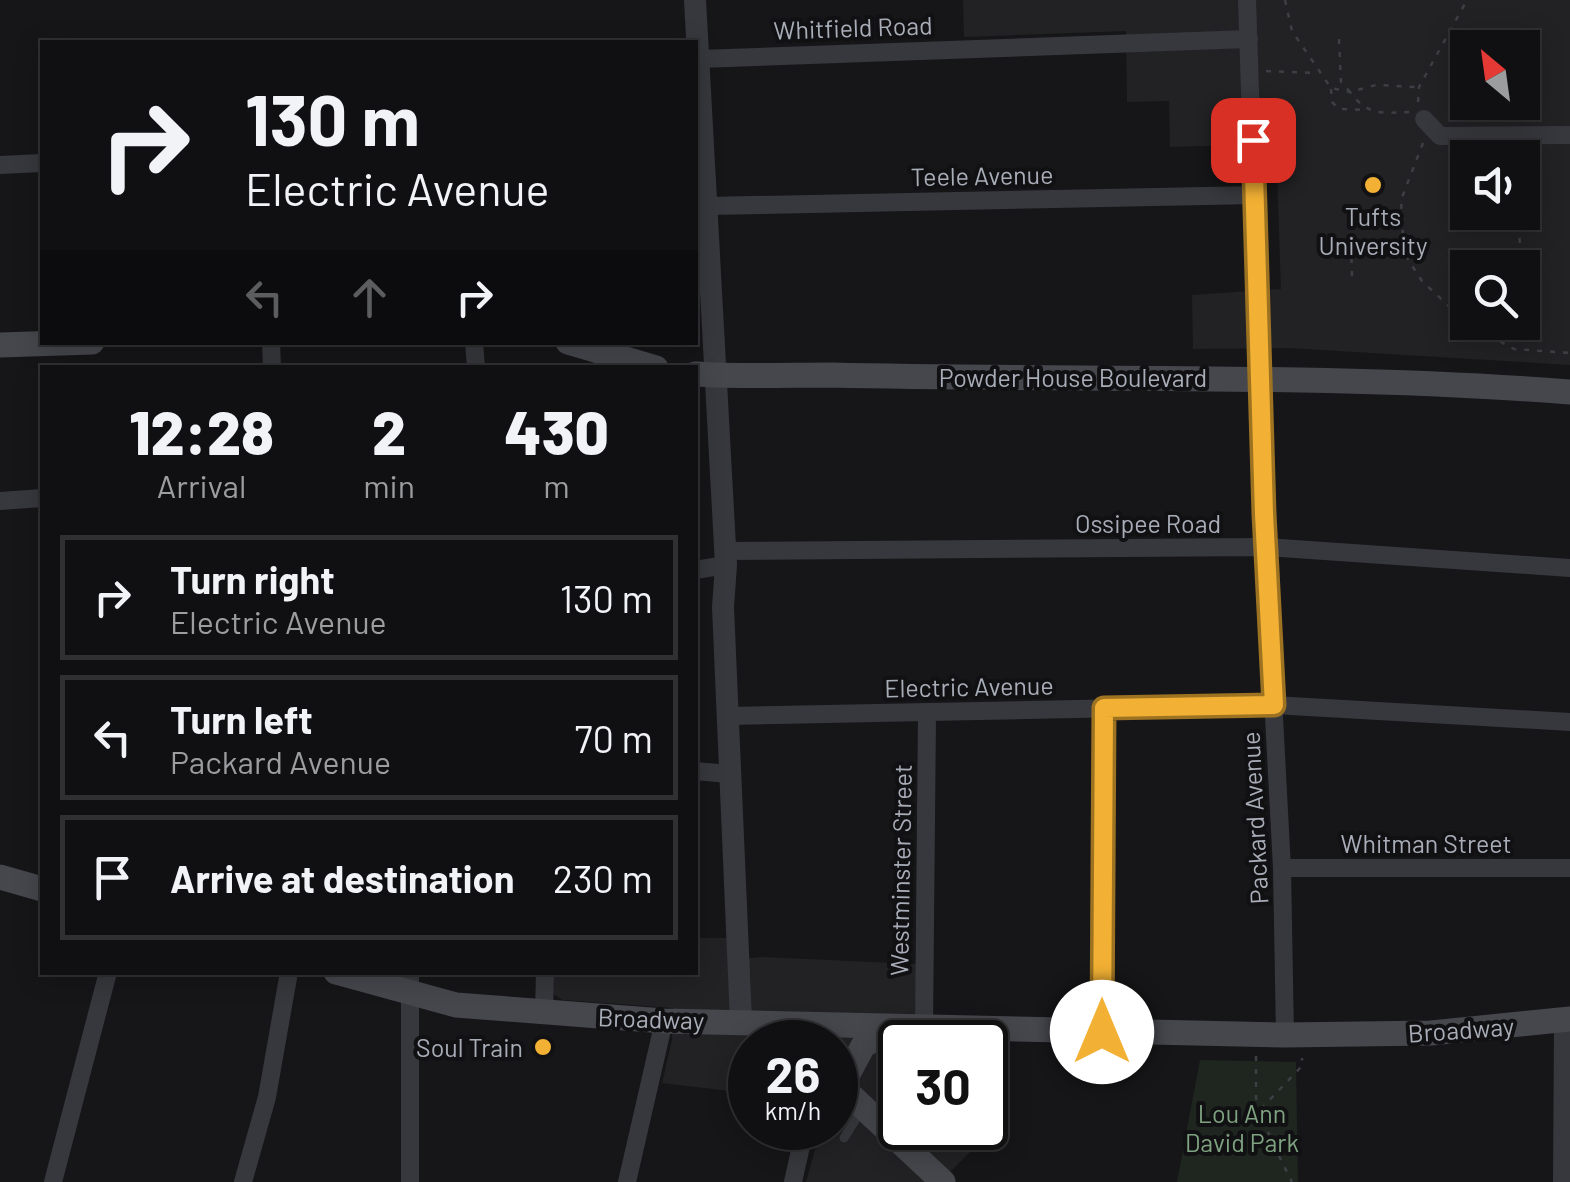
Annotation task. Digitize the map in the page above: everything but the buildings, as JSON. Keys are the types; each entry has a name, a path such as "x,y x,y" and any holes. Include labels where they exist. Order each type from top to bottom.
{"main road":[{"path":"0,345 40,344"},
{"path":"578,345 646,365"},
{"name":"Powder House Boulevard","path":"706,375 1260,378 1474,384 1570,392"},
{"path":"0,877 40,888"},
{"name":"Broadway","path":"358,975 410,982 456,1005 544,1014 728,1021"},
{"name":"Broadway","path":"1008,1030 1294,1045 1567,1020"},
{"path":"858,1054 878,1037"},
{"path":"858,1103 943,1182"}],"street":[{"path":"695,0 698,40"},
{"name":"Packard Avenue","path":"1247,0 1265,548 1294,1045"},
{"name":"Whitfield Road","path":"699,58 1249,39"},
{"path":"698,44 699,130 708,206 706,375 726,558 723,607 742,1020"},
{"path":"1424,119 1440,136 1570,134"},
{"path":"0,165 40,163"},
{"name":"Teele Avenue","path":"708,206 1256,195"},
{"path":"0,501 40,498"},
{"name":"Ossipee Road","path":"698,569 726,558 1265,548 1570,568"},
{"name":"Electric Avenue","path":"728,716 1274,705 1570,722"},
{"path":"1102,1032 1104,708"},
{"name":"Westminster Street","path":"924,1020 927,713"},
{"path":"698,772 729,774"},
{"name":"Whitman Street","path":"1282,868 1570,868"},
{"path":"53,1182 107,975"},
{"path":"243,1182 267,1097 288,975"},
{"path":"544,1014 545,975"},
{"path":"410,982 410,1182"},
{"path":"1562,1182 1567,1020"},
{"path":"626,1182 664,1021"},
{"path":"793,1182 801,1150"}],"lane":[{"path":"858,1116 863,1108"}],"path":[{"path":"1285,0 1292,31 1332,88 1350,92 1376,85 1419,87"},
{"path":"1332,88 1332,102 1340,110 1418,112 1419,87 1467,0"},
{"path":"1340,39 1341,82 1357,104 1369,110"},
{"path":"1250,73 1319,73"},
{"path":"1424,119 1422,148 1401,200 1404,253 1422,281 1468,324 1514,349 1570,353"},
{"path":"1422,148 1428,148"},
{"path":"1268,150 1294,149"},
{"path":"1352,276 1351,243 1404,240"},
{"path":"1260,1110 1302,1066 1294,1045"},
{"path":"1256,1054 1256,1098 1292,1182"}],"shaded area":[{"name":"Tufts University","path":"963,0 1570,0 1570,365 1288,348 1193,349 1192,295 1281,289 1276,144 1170,147 1169,101 1127,102 1126,31 964,37"},
{"path":"698,938 732,938 737,959 916,964 920,1020 878,1020 878,1150 972,1150 940,1182 806,1182 815,1150 858,1150 858,1020 728,1020 728,1091 662,1083 672,1040 673,1008 563,1000 553,994 554,975 698,975"}],"green space":[{"name":"Lou Ann David Park","path":"1200,1060 1296,1062 1298,1182 1177,1182"}],"place":[{"name":"Tufts University","path":"1373,185"},
{"name":"Soul Train","path":"543,1047"}],"route":[{"path":"1102,1032 1104,708 1274,705 1253,140"}]}
